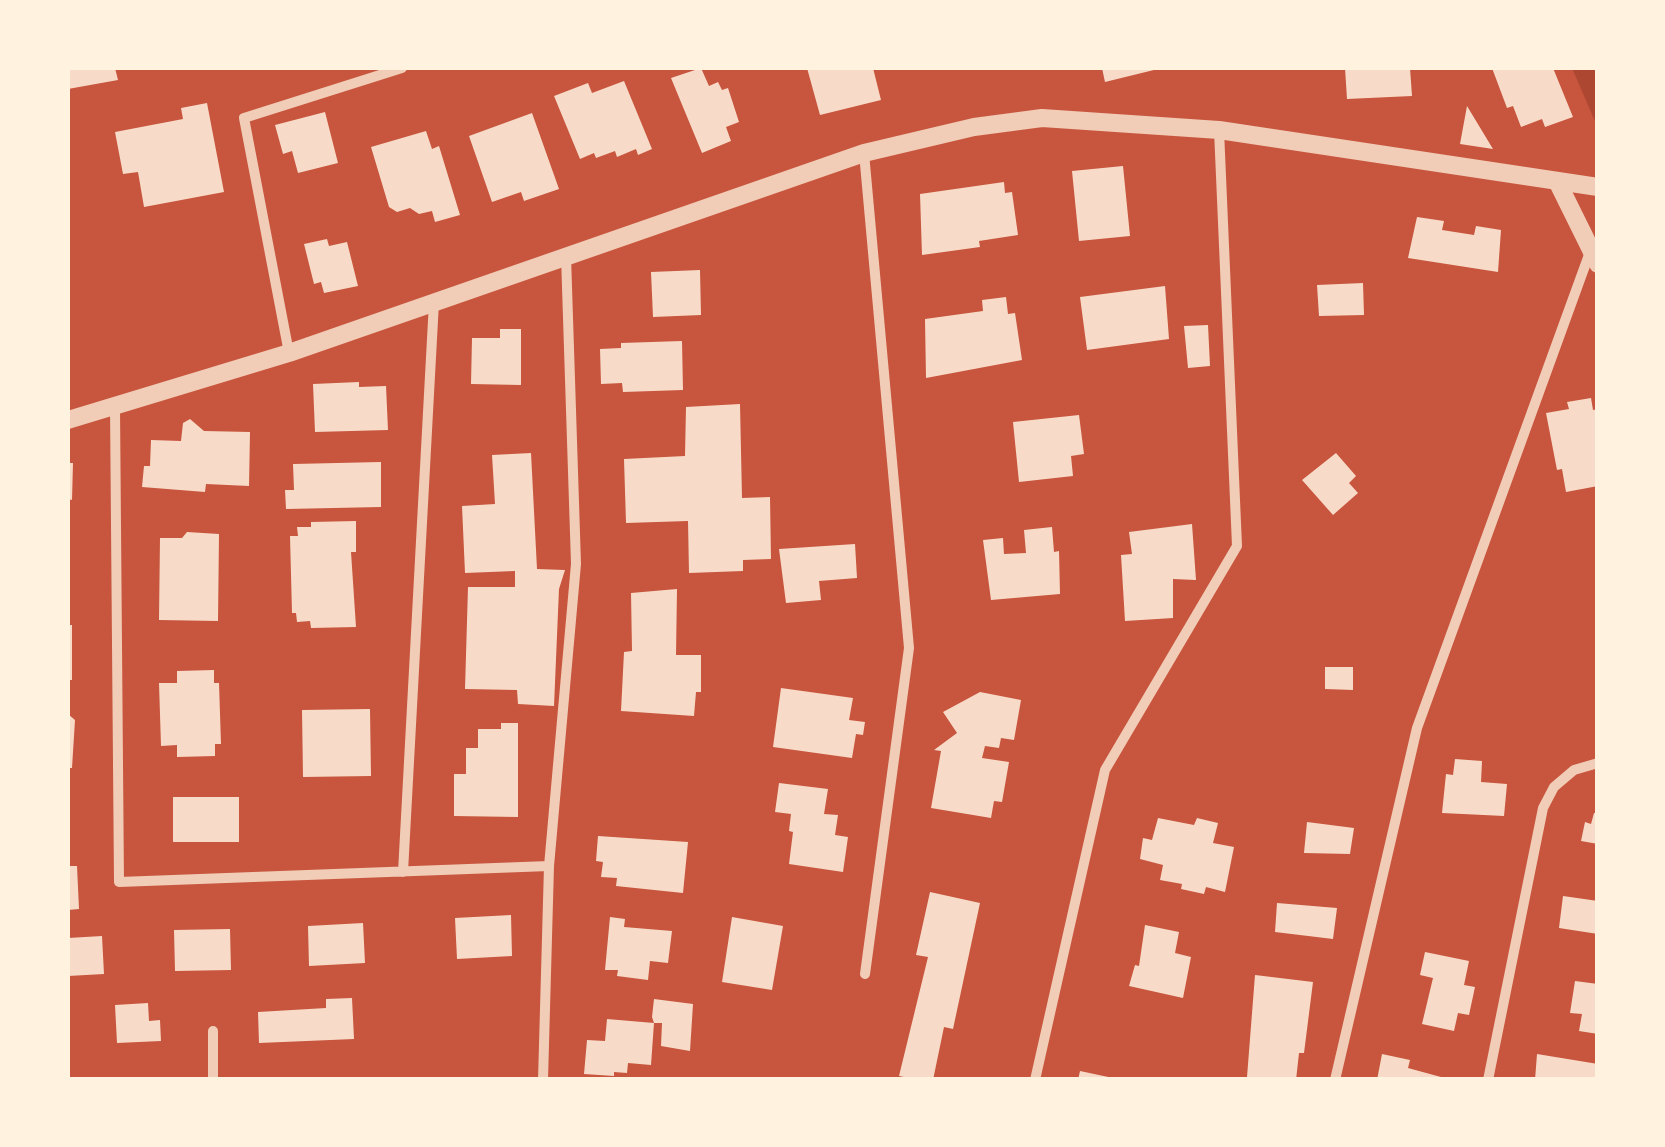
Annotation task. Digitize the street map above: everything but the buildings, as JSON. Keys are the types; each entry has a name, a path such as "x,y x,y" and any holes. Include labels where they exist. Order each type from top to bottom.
{"street":[{"path":"356,68 360,81"},
{"path":"290,352 244,118 402,68"},
{"path":"68,420 290,352 864,153 974,127 1042,118 1218,130 1598,187"},
{"path":"1035,1080 1105,770 1237,546 1218,130"},
{"path":"864,153 909,648 865,974"},
{"path":"1335,1080 1417,728 1594,257 1557,182"},
{"path":"543,1080 548,866 576,564 566,255"},
{"path":"404,872 434,302"},
{"path":"115,407 119,882 548,866"},
{"path":"1488,1080 1543,808 1564,778 1574,770 1598,763"},
{"path":"213,1031 213,1080"}],"shaded area":[{"path":"1572,68 1597,68 1597,126"}]}
